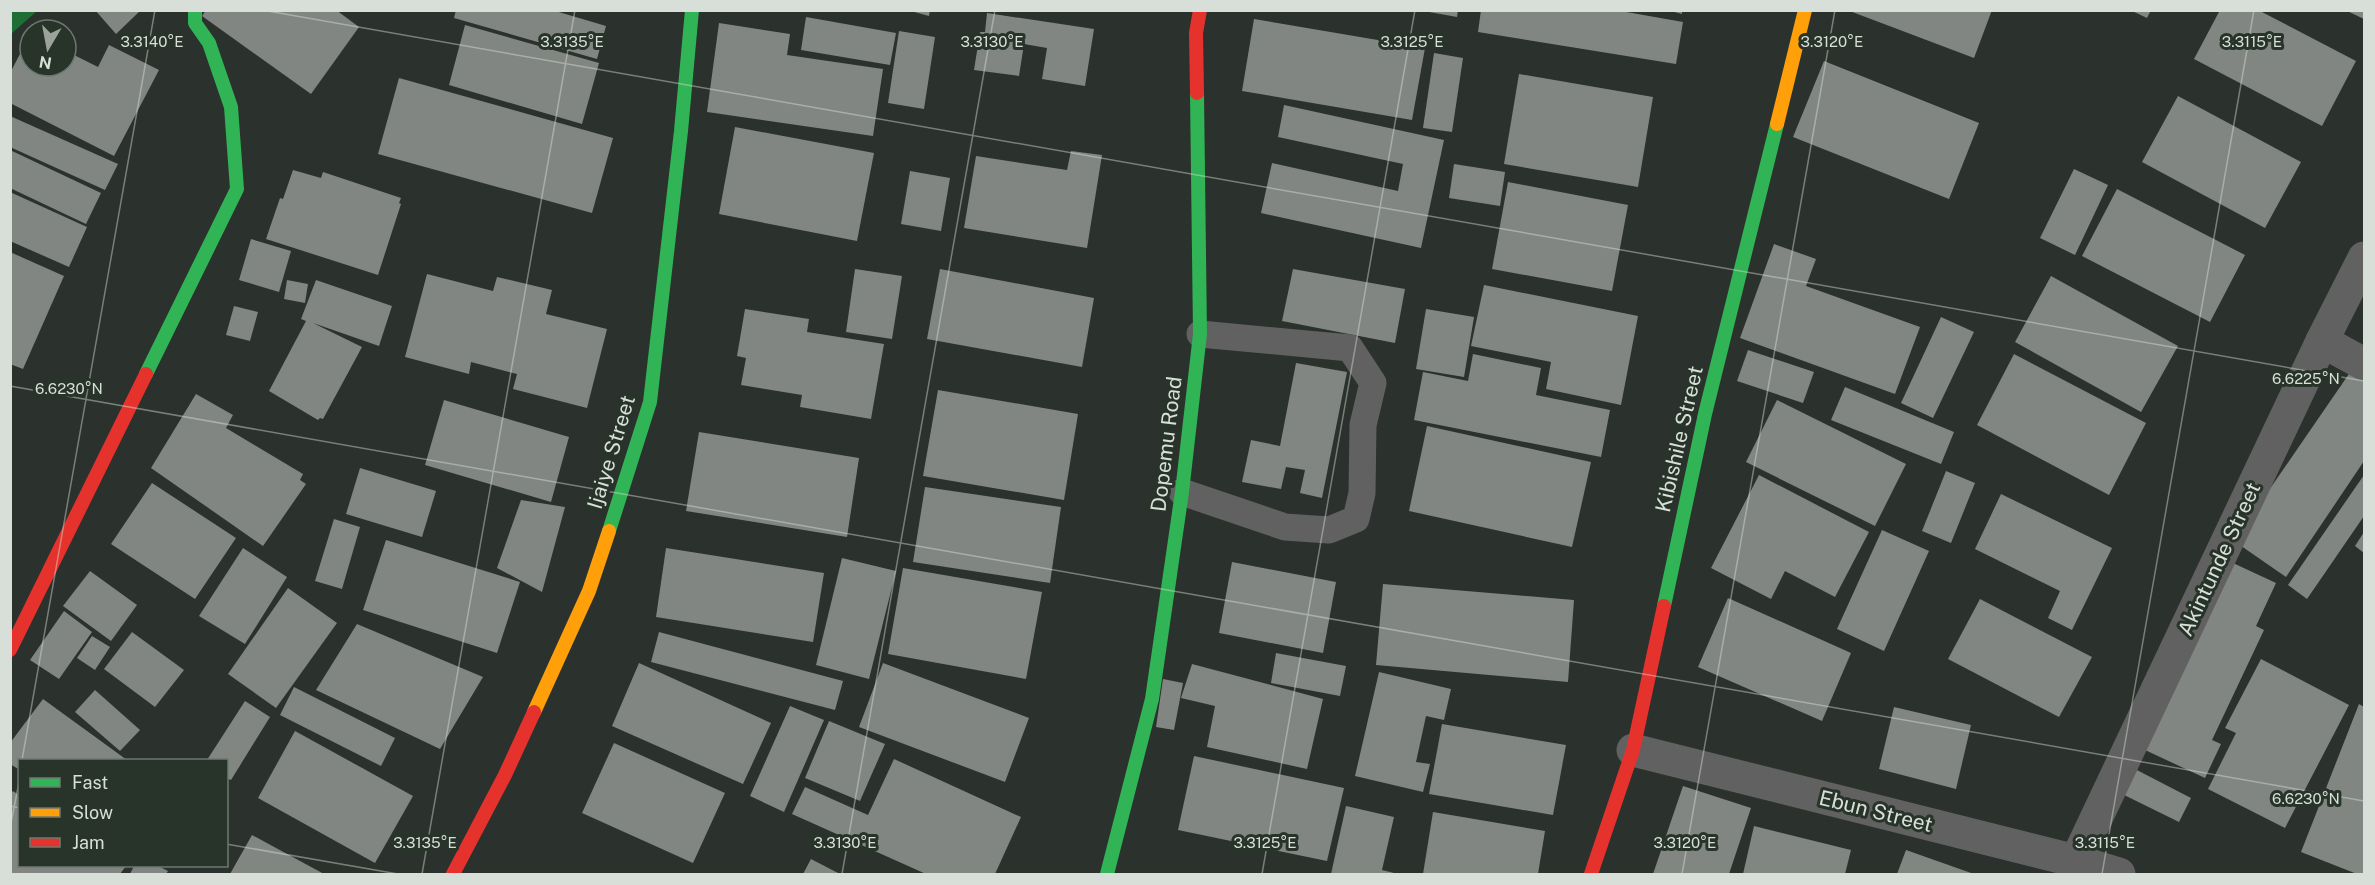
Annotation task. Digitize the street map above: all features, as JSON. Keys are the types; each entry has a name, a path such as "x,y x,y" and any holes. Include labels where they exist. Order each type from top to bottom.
{"street":[{"path":"10,650 237,189 231,107 209,43 195,23 195,10"},
{"name":"Ijaiye Street","path":"453,874 505,775 589,591 650,402 681,131 692,10"},
{"name":"Dopemu Road","path":"1107,874 1152,699 1182,492 1200,334 1196,33 1200,10"},
{"name":"Kibishile Street","path":"1591,874 1633,750 1704,414 1804,10"},
{"name":"Akintunde Street","path":"2076,861 2322,341 2364,258"},
{"path":"2322,341 2364,364"},
{"name":"Ebun Street","path":"1633,750 2076,861 2119,874"}],"lane":[{"path":"1182,492 1285,527 1329,530 1356,519 1362,494 1363,425 1373,383 1350,348 1200,334"}],"green space":[{"path":"11,10 37,10 29,18 18,18 18,28 11,34"}],"building":[{"path":"95,10 141,10 116,34"},
{"path":"206,10 336,10 359,27 311,94 202,16"},
{"path":"456,10 552,10 606,26 597,59 454,18"},
{"path":"907,10 930,10 929,16"},
{"path":"1418,10 1458,10 1457,17"},
{"path":"1481,10 1615,10 1683,22 1676,64 1478,32"},
{"path":"1667,10 1682,10 1682,14"},
{"path":"1847,10 1992,10 1974,58"},
{"path":"2130,10 2151,10 2147,18"},
{"path":"2220,10 2258,10 2356,61 2322,126 2194,59"},
{"path":"2345,10 2364,10 2364,19"},
{"path":"987,13 1094,29 1085,86 1042,79 1047,48 1024,44 1019,76 974,70 980,32 985,32"},
{"path":"806,17 896,33 890,65 801,50"},
{"path":"1254,19 1425,48 1412,120 1242,91"},
{"path":"719,23 790,34 787,55 883,69 873,136 707,112"},
{"path":"465,25 599,63 582,124 449,85"},
{"path":"899,31 935,37 924,109 888,103"},
{"path":"109,45 159,70 114,156 10,103 10,73 18,58 18,78 78,78 78,57 98,67"},
{"path":"1434,53 1463,58 1452,132 1423,128"},
{"path":"1824,61 1979,123 1949,199 1793,137"},
{"path":"1519,74 1653,97 1638,187 1504,164"},
{"path":"399,78 613,138 592,213 378,154"},
{"path":"2178,96 2301,162 2265,228 2142,162"},
{"path":"1284,105 1444,140 1421,248 1261,213 1272,163 1398,191 1403,164 1278,137"},
{"path":"10,116 118,164 105,190 10,147"},
{"path":"735,127 874,153 857,241 719,214"},
{"path":"10,150 101,193 86,224 10,188"},
{"path":"1071,151 1102,155 1087,248 964,228 976,156 1067,170"},
{"path":"1454,164 1505,172 1500,206 1449,198"},
{"path":"2074,169 2108,185 2075,255 2040,238"},
{"path":"293,170 321,178 323,172 401,198 378,275 266,239 280,198 283,199"},
{"path":"910,171 950,178 941,231 901,224"},
{"path":"1508,182 1628,205 1612,291 1492,269"},
{"path":"2117,189 2245,255 2210,322 2082,256"},
{"path":"10,192 87,227 69,267 10,241"},
{"path":"251,239 291,251 279,292 239,280"},
{"path":"1774,244 1816,259 1806,286 1920,327 1895,394 1740,338"},
{"path":"10,252 64,276 23,369 10,364"},
{"path":"855,269 902,276 892,339 846,332"},
{"path":"940,269 1094,298 1082,367 927,339"},
{"path":"1293,269 1405,289 1395,343 1282,321"},
{"path":"427,274 493,291 497,277 552,290 546,314 607,329 587,408 513,389 517,374 471,362 469,374 405,357"},
{"path":"2051,276 2178,346 2141,412 2015,342"},
{"path":"287,280 308,284 305,303 284,299"},
{"path":"316,280 392,306 379,346 313,323 362,347 323,419 318,420 269,391 306,321 301,319"},
{"path":"1484,285 1638,316 1621,405 1546,389 1551,362 1471,346"},
{"path":"234,306 258,312 250,341 226,335"},
{"path":"745,309 809,319 807,332 884,344 871,419 800,407 802,395 741,385 746,358 737,356"},
{"path":"1426,309 1474,317 1464,377 1416,369"},
{"path":"1941,317 1974,332 1933,418 1901,403"},
{"path":"1748,350 1814,372 1803,403 1737,381"},
{"path":"1473,354 1541,368 1536,395 1610,410 1601,457 1414,420 1423,372 1468,381"},
{"path":"2014,354 2146,423 2109,495 1977,425"},
{"path":"1296,363 1347,372 1322,498 1300,493 1305,470 1286,467 1281,489 1242,482 1251,440 1280,446"},
{"path":"2353,368 2364,376 2364,461 2286,577 2234,541"},
{"path":"1845,387 1954,432 1941,464 1831,420"},
{"path":"938,390 1078,414 1064,500 923,476"},
{"path":"196,394 233,415 226,428 303,474 300,480 306,484 263,546 151,468"},
{"path":"444,400 569,437 551,502 425,465"},
{"path":"1777,400 1906,464 1875,526 1746,462"},
{"path":"1427,426 1591,462 1572,547 1409,511"},
{"path":"699,432 859,458 847,537 686,511"},
{"path":"360,468 436,491 422,537 346,514"},
{"path":"1946,471 1975,483 1951,543 1922,531"},
{"path":"1759,475 1869,532 1835,597 1785,571 1771,599 1711,568"},
{"path":"2364,475 2364,516 2307,599 2288,585"},
{"path":"152,483 236,538 195,599 111,544"},
{"path":"925,487 1061,507 1050,583 913,562"},
{"path":"2001,494 2112,548 2072,630 2048,618 2060,591 1975,549"},
{"path":"521,500 565,507 542,592 497,568"},
{"path":"334,519 360,527 342,589 315,581"},
{"path":"1882,530 1929,551 1884,651 1837,629"},
{"path":"2364,532 2364,553 2355,546"},
{"path":"386,540 520,582 497,653 363,610"},
{"path":"243,548 287,577 245,644 199,616"},
{"path":"666,548 824,573 813,642 656,617"},
{"path":"842,558 896,571 869,679 816,665"},
{"path":"1232,562 1336,582 1323,653 1219,633"},
{"path":"2233,563 2276,583 2256,626 2264,630 2212,740 2221,744 2205,778 2145,750"},
{"path":"903,568 1042,592 1026,679 888,654"},
{"path":"90,571 137,605 111,641 63,606"},
{"path":"1383,584 1574,600 1568,682 1376,665"},
{"path":"288,588 337,623 276,708 228,674"},
{"path":"1728,598 1851,653 1822,721 1698,667"},
{"path":"1980,599 2092,657 2059,717 1948,659"},
{"path":"64,611 92,632 59,679 30,660"},
{"path":"357,624 483,677 440,749 316,690"},
{"path":"132,632 184,670 155,707 104,669"},
{"path":"659,632 843,681 835,710 651,662"},
{"path":"92,636 110,647 95,670 77,658"},
{"path":"1276,653 1346,666 1340,696 1271,683"},
{"path":"2261,659 2349,705 2285,828 2208,789 2236,733 2225,728"},
{"path":"639,663 771,723 743,784 612,726"},
{"path":"883,663 1029,718 1005,782 859,727"},
{"path":"1192,664 1323,699 1307,769 1207,747 1215,706 1181,698"},
{"path":"1379,672 1451,689 1444,720 1426,716 1416,762 1430,764 1423,792 1355,776"},
{"path":"1163,679 1183,683 1174,730 1156,727"},
{"path":"294,687 395,738 381,766 280,715"},
{"path":"95,690 140,730 120,751 75,712"},
{"path":"43,699 126,759 18,759 18,769 10,764 10,743"},
{"path":"245,701 270,717 231,780 228,779 228,759 208,759"},
{"path":"2359,704 2364,707 2364,874 2357,874 2301,852"},
{"path":"790,706 824,720 784,812 750,796"},
{"path":"1894,707 1971,725 1956,789 1879,769"},
{"path":"829,721 885,744 860,801 805,778"},
{"path":"1442,724 1566,745 1553,815 1429,794"},
{"path":"295,731 413,796 375,863 258,798"},
{"path":"614,743 725,793 693,863 582,813"},
{"path":"1194,756 1344,788 1327,861 1178,830"},
{"path":"894,759 1021,817 995,874 926,874 792,814 805,787 868,815"},
{"path":"2131,767 2191,798 2179,822 2118,792"},
{"path":"1683,786 1751,808 1729,874 1653,874"},
{"path":"13,791 18,795 18,867 125,867 120,874 10,874 10,795"},
{"path":"1346,806 1394,817 1382,870 1398,874 1331,874"},
{"path":"1433,812 1545,831 1538,874 1423,874"},
{"path":"1754,826 1851,850 1845,874 1743,874"},
{"path":"252,835 324,874 230,874"},
{"path":"1906,850 1974,874 1897,874"},
{"path":"811,859 840,874 803,874"},
{"path":"134,867 160,867 168,871 166,874 130,874"}],"traffic: fast":[{"path":"146,374 237,189 231,107 209,43 195,23 195,10"},
{"path":"609,531 650,402 681,131 692,10"},
{"path":"1107,874 1152,699 1182,492 1200,334 1197,93"},
{"path":"1664,606 1705,414 1777,124"}],"traffic: slow":[{"path":"1777,124 1805,10"},
{"path":"534,712 589,591 609,531"}],"traffic: jam":[{"path":"1197,93 1196,33 1200,10"},
{"path":"10,650 146,374"},
{"path":"1591,874 1633,750 1664,606"},
{"path":"453,874 505,775 534,712"}]}
